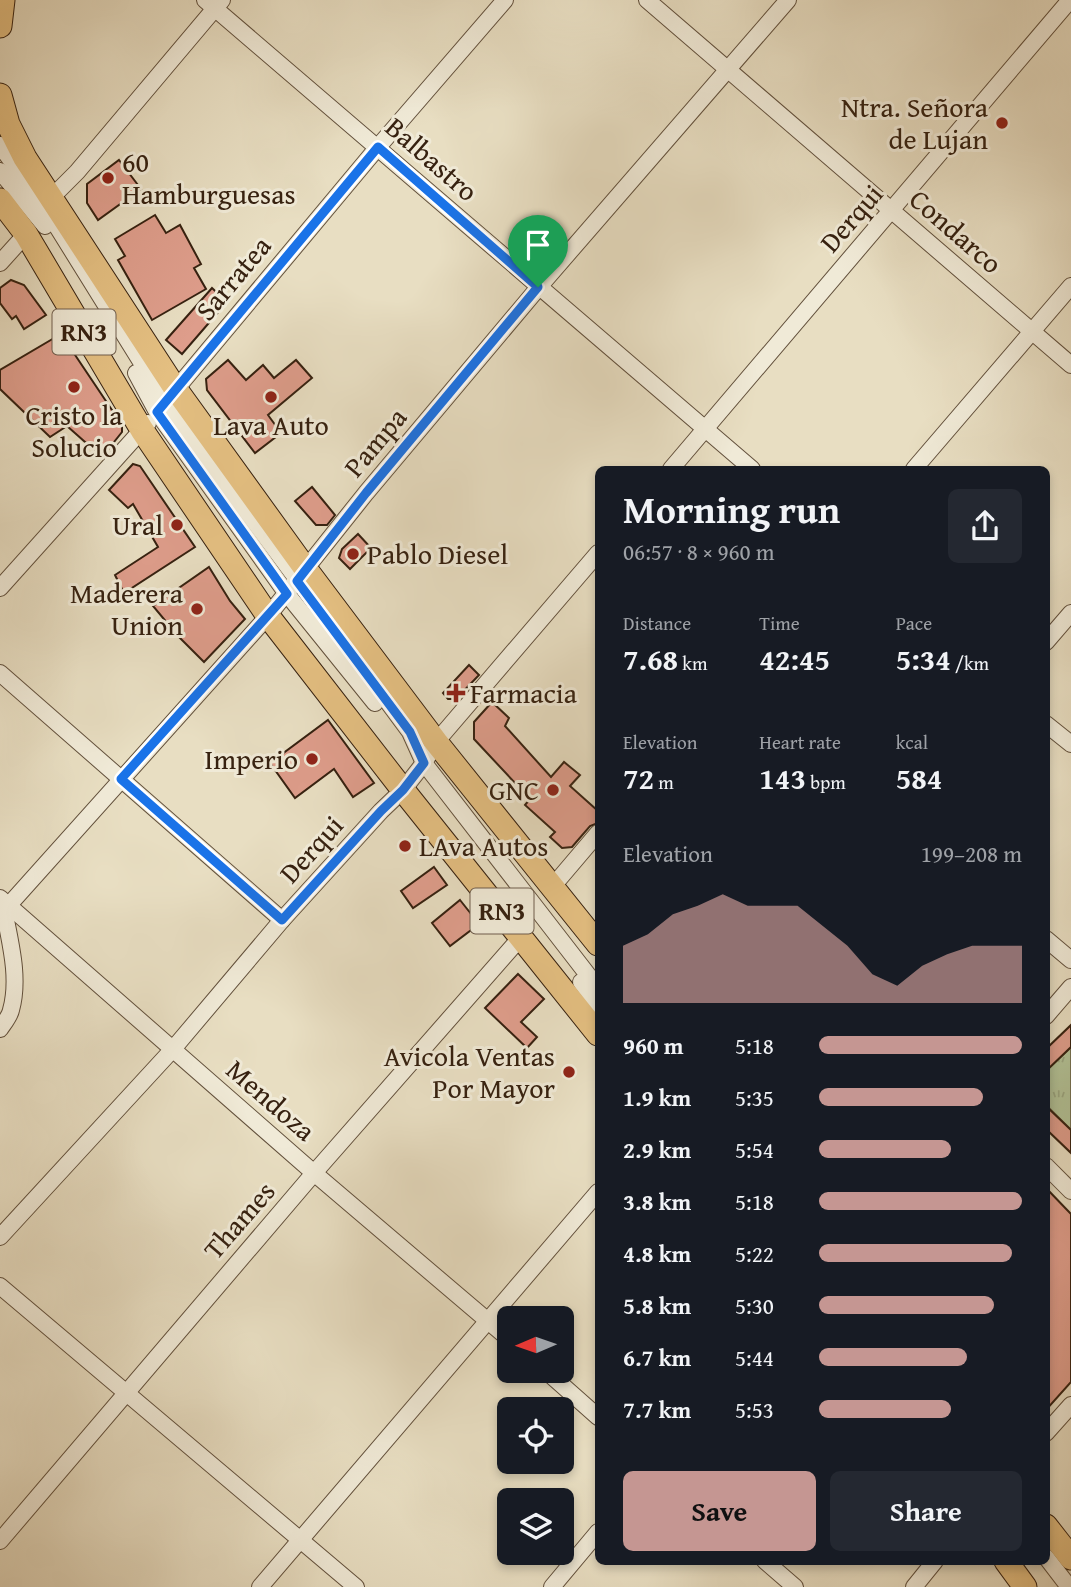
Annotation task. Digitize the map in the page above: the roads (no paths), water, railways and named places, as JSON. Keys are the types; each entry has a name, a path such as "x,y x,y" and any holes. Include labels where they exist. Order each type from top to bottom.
{"highway":[{"path":"0,26 3,0"},
{"name":"RN3","path":"0,95 8,124 25,158 52,197 268,616 595,1030"},
{"name":"RN3","path":"0,200 296,581 436,742 595,940"},
{"path":"1050,1531 1071,1558"},
{"path":"1009,1565 1025,1587"}],"street":[{"name":"Sarratea","path":"0,588 160,408 505,0"},
{"name":"Condarco","path":"647,0 1071,365"},
{"name":"Pampa","path":"3,907 268,616 538,287 788,0"},
{"name":"Derqui","path":"674,466 1070,0"},
{"name":"Balbastro","path":"214,3 538,287 748,466"},
{"path":"52,197 76,173 214,3"},
{"path":"0,145 48,212 160,408"},
{"path":"0,171 39,218 160,408 296,581 421,766 595,1001"},
{"path":"0,263 26,234"},
{"path":"917,466 1071,286"},
{"name":"Derqui","path":"0,1237 173,1049 282,920 403,790 436,742 595,557"},
{"path":"1050,637 1071,613"},
{"path":"0,673 282,920"},
{"path":"1050,727 1071,744"},
{"path":"421,766 595,984"},
{"path":"553,886 595,837"},
{"path":"0,1029 11,1011 14,978 3,907"},
{"name":"Mendoza","path":"3,907 173,1049 497,1328"},
{"name":"Thames","path":"0,1541 314,1173 522,936"},
{"path":"1050,942 1071,960"},
{"path":"1050,1011 1071,987"},
{"path":"1050,1170 1071,1191"},
{"path":"260,1587 595,1196"},
{"path":"0,1286 356,1587"},
{"path":"560,1383 595,1414"},
{"path":"1050,1429 1071,1405"},
{"path":"552,1587 595,1536"},
{"path":"1050,1562 1069,1587"},
{"path":"770,1565 795,1587"},
{"path":"914,1587 933,1565"},
{"path":"1041,1565 1058,1587"}],"place":[{"name":"Ntra. Señora de Lujan","path":"1002,123"},
{"name":"60 Hamburguesas","path":"108,178"},
{"name":"Cristo la Solucio","path":"74,387"},
{"name":"Lava Auto","path":"271,397"},
{"name":"Ural","path":"177,525"},
{"name":"Pablo Diesel","path":"353,554"},
{"name":"Maderera Union","path":"197,609"},
{"name":"Farmacia","path":"456,693"},
{"name":"Imperio","path":"312,759"},
{"name":"GNC","path":"553,790"},
{"name":"LAva Autos","path":"405,846"},
{"name":"Avicola Ventas Por Mayor","path":"569,1072"}]}
